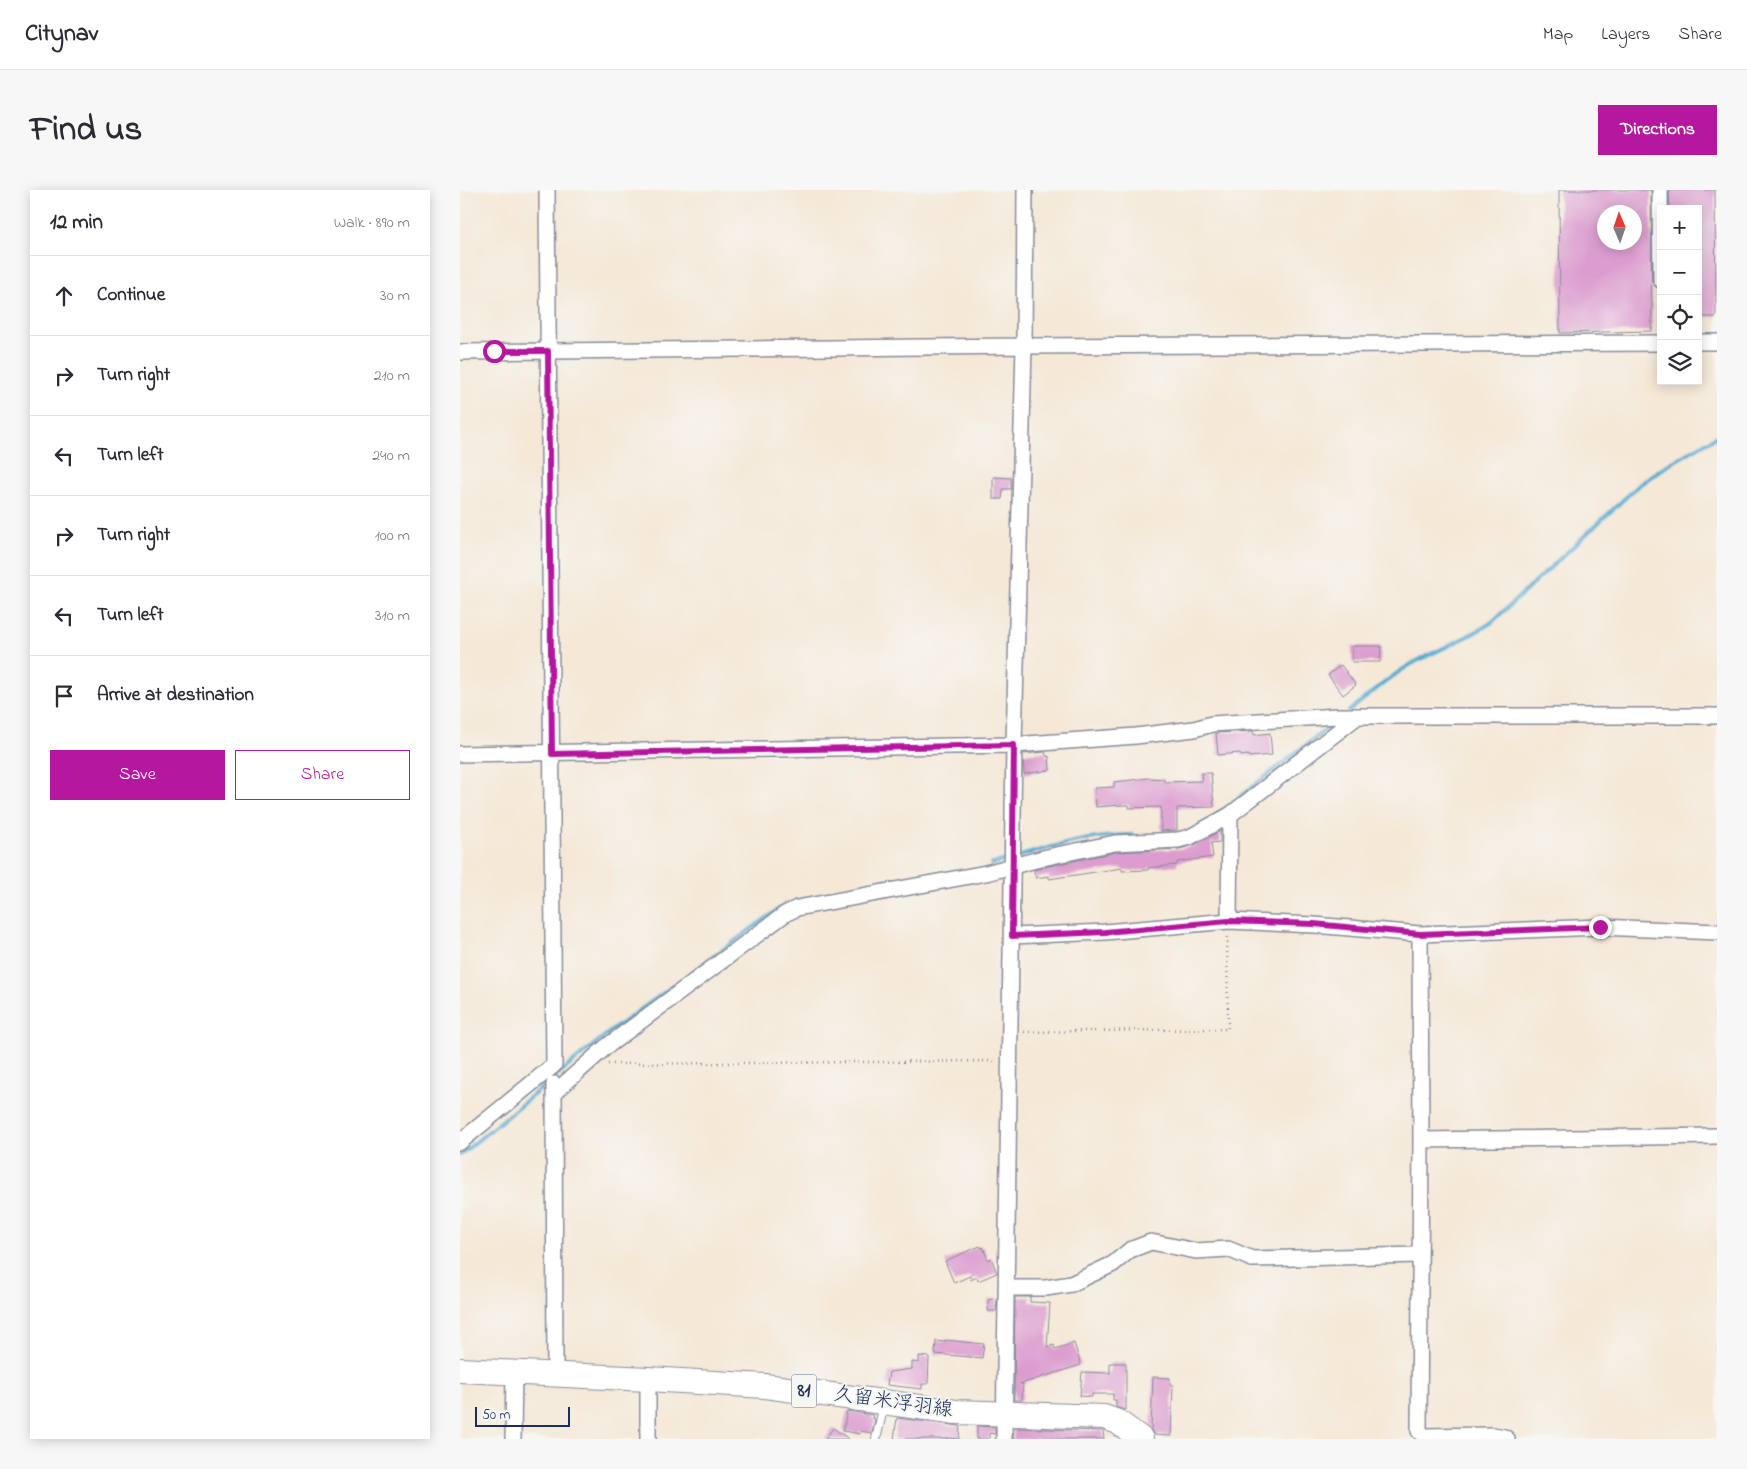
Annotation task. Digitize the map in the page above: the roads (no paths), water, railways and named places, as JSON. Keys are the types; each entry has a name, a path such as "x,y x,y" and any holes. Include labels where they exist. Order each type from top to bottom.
{"main road":[{"name":"久留米浮羽線","path":"460,1370 765,1386 956,1412 1104,1417 1118,1422 1141,1439"}],"street":[{"path":"547,190 555,1375"},
{"path":"1004,1439 1014,745 1024,346 1025,190"},
{"path":"1660,190 1661,250"},
{"path":"460,352 1657,342"},
{"path":"1702,342 1717,342"},
{"path":"460,1142 554,1077 587,1064 614,1041 797,908 986,873 1013,860 1047,856 1115,843 1190,838 1230,815 1348,716"},
{"path":"460,754 1014,745 1136,736 1194,729 1212,724 1348,716 1717,716"},
{"path":"1229,921 1230,815"},
{"path":"1012,936 1105,932 1229,921 1314,924 1420,934 1600,927 1717,932"},
{"path":"1420,934 1419,1431 1424,1436 1494,1435 1507,1439"},
{"path":"1421,1140 1717,1136"},
{"path":"1007,1288 1046,1288 1071,1284 1113,1264 1130,1250 1151,1242 1196,1251 1228,1249 1252,1259 1419,1255"},
{"path":"513,1439 514,1373"},
{"path":"648,1379 648,1439"}],"lane":[{"path":"876,1439 885,1401"}],"waterway":[{"path":"1349,711 1408,666 1465,638 1492,622 1639,485 1666,466 1717,436"},
{"path":"1217,815 1335,722"},
{"path":"1017,857 1088,839 1132,835"},
{"path":"992,864 1010,859"},
{"path":"460,1155 611,1031 785,906"}]}
